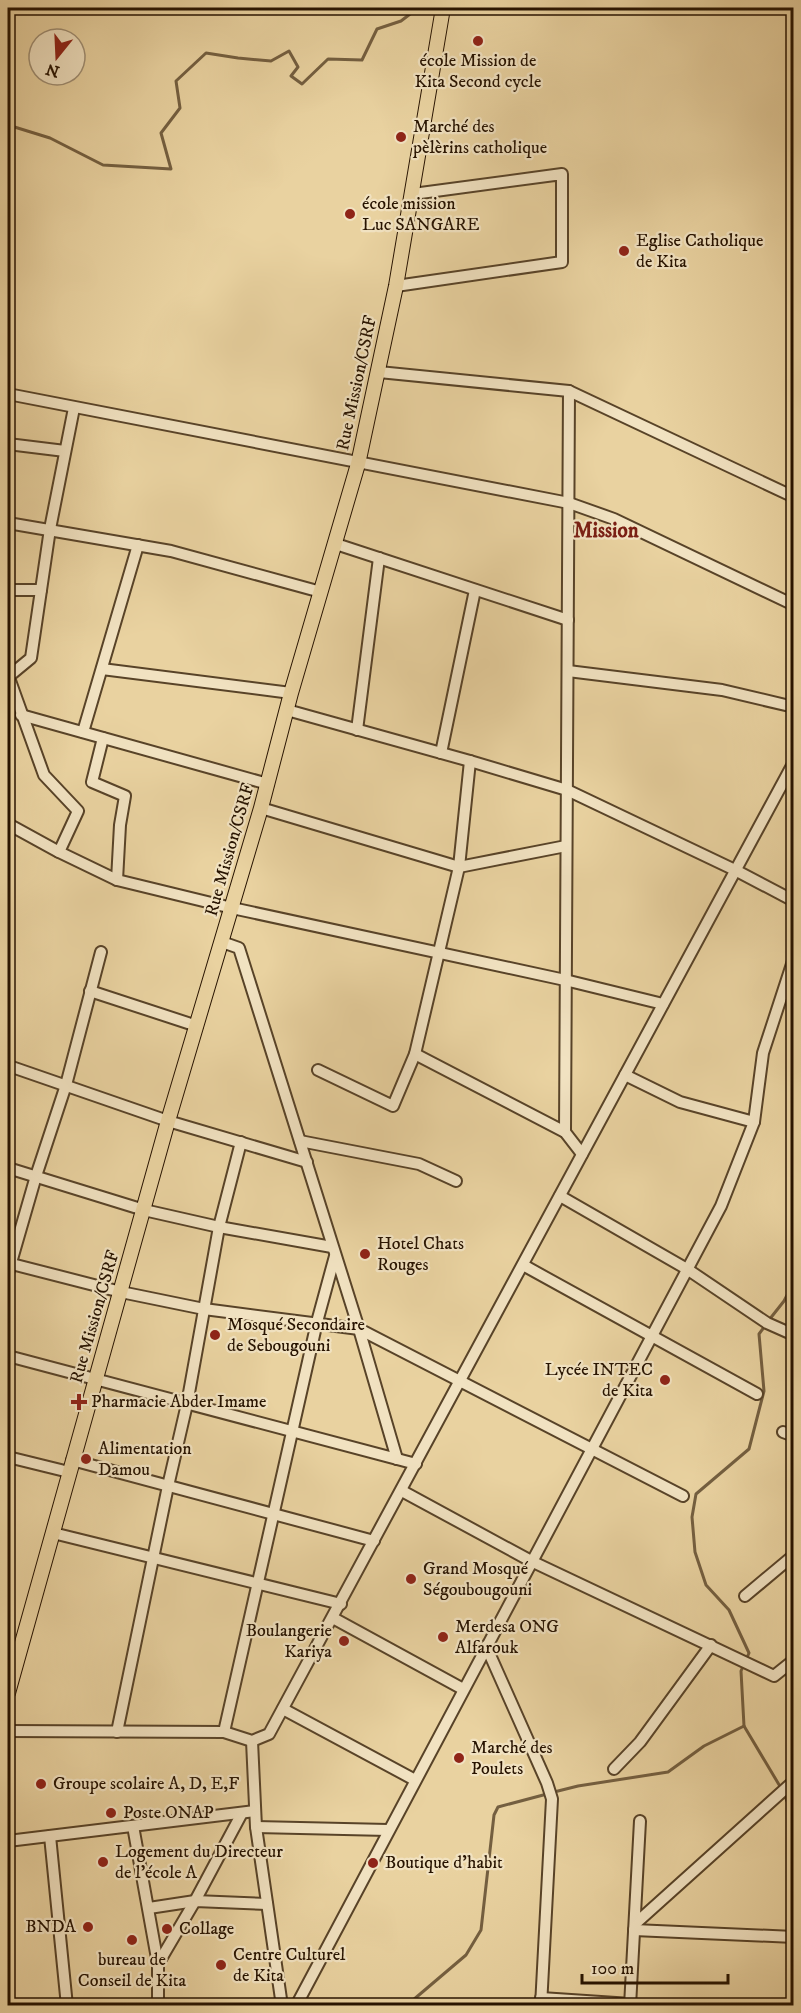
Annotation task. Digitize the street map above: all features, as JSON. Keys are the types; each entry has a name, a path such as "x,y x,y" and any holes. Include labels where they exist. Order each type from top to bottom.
{"main road":[{"name":"Rue Mission/CSRF","path":"8,1692 168,1121 268,784 291,693 358,464 396,286 443,8"}],"street":[{"path":"396,286 562,262 562,174 413,194"},
{"path":"378,372 569,391 794,496"},
{"path":"564,1132 569,391"},
{"path":"8,394 358,464 569,503 614,519 794,604"},
{"path":"59,852 78,811 44,775 8,676 32,658 50,529 74,408"},
{"path":"8,444 65,451"},
{"path":"8,523 171,551 321,592"},
{"path":"336,544 568,620"},
{"path":"83,732 138,545"},
{"path":"357,730 379,558"},
{"path":"8,590 41,590"},
{"path":"441,753 475,591"},
{"path":"102,669 291,693"},
{"path":"568,671 722,690 794,707"},
{"path":"287,710 567,790 735,870 794,901"},
{"path":"21,715 268,784"},
{"path":"103,738 92,782 125,796 120,825 117,880"},
{"path":"318,1070 393,1106 415,1054 459,867 470,761"},
{"path":"8,1731 224,1732 252,1741 269,1734 792,768"},
{"path":"261,808 459,867 566,846"},
{"path":"8,824 117,880 438,954 566,980 663,1004"},
{"path":"222,942 239,948 359,1329 397,1459"},
{"path":"101,952 66,1085 8,1267 204,1309 359,1329 683,1496"},
{"path":"296,2006 722,1206 754,1122 763,1053 794,958"},
{"path":"90,991 197,1026"},
{"path":"415,1054 564,1132 582,1154"},
{"path":"12,1067 168,1121 307,1162"},
{"path":"625,1075 680,1102 754,1122"},
{"path":"300,1141 419,1164 456,1181"},
{"path":"117,1732 187,1404 219,1227 241,1142"},
{"path":"8,1168 144,1210 334,1251"},
{"path":"560,1196 687,1269 776,1328 794,1335"},
{"path":"224,1732 334,1251"},
{"path":"523,1265 757,1394"},
{"path":"8,1356 416,1464"},
{"path":"8,1456 168,1486 374,1541"},
{"path":"402,1491 531,1561 774,1676 794,1660"},
{"path":"53,1533 341,1604"},
{"path":"745,1596 794,1555"},
{"path":"333,1618 463,1689"},
{"path":"614,1769 640,1742 711,1645"},
{"path":"486,1646 552,1799 541,2002 631,2005 640,1821"},
{"path":"283,1709 415,1780"},
{"path":"252,1741 256,1827 282,2006"},
{"path":"634,1927 794,1780"},
{"path":"8,1841 255,1811"},
{"path":"158,1964 242,1813"},
{"path":"133,1826 158,1964 158,2006"},
{"path":"256,1827 388,1830"},
{"path":"50,1836 67,2006"},
{"path":"149,1908 195,1901 267,1904"},
{"path":"634,1927 794,1937"}],"waterway":[{"path":"8,125 50,138 103,165 171,169 161,133 180,108 176,81 206,53 271,61 289,51 298,67 291,76 302,84 328,59 362,60 377,29 401,21 418,8"},
{"path":"769,1320 784,1301 794,1282"},
{"path":"765,1326 759,1334 764,1391 749,1449 696,1494 692,1517 695,1552 706,1585 729,1610 749,1653 741,1671 744,1726 781,1788"},
{"path":"554,1792 668,1772 704,1746 744,1726"},
{"path":"406,2006 466,1955 481,1930 494,1815 498,1807 547,1794"},
{"path":"784,1794 794,1818"}],"place":[{"name":"école Mission de Kita Second cycle","path":"478,41"},
{"name":"Marché des pèlèrins catholique","path":"401,137"},
{"name":"école mission Luc SANGARE","path":"350,214"},
{"name":"Eglise Catholique de Kita","path":"624,251"},
{"name":"Hotel Chats Rouges","path":"365,1254"},
{"name":"Mosqué Secondaire de Sebougouni","path":"215,1335"},
{"name":"Lycée INTEC de Kita","path":"665,1380"},
{"name":"Pharmacie Abder Imame","path":"79,1402"},
{"name":"Alimentation Damou","path":"86,1459"},
{"name":"Grand Mosqué Ségoubougouni","path":"411,1579"},
{"name":"Merdesa ONG Alfarouk","path":"443,1637"},
{"name":"Boulangerie Kariya","path":"344,1641"},
{"name":"Marché des Poulets","path":"459,1758"},
{"name":"Groupe scolaire A, D, E,F","path":"41,1784"},
{"name":"Poste ONAP","path":"111,1813"},
{"name":"Logement du Directeur de l'école A","path":"103,1862"},
{"name":"Boutique d'habit","path":"373,1863"},
{"name":"BNDA","path":"88,1927"},
{"name":"Collage","path":"167,1929"},
{"name":"bureau de Conseil de Kita","path":"132,1940"},
{"name":"Centre Culturel de Kita","path":"221,1965"}],"district":[{"name":"Mission","path":"606,531"}]}
